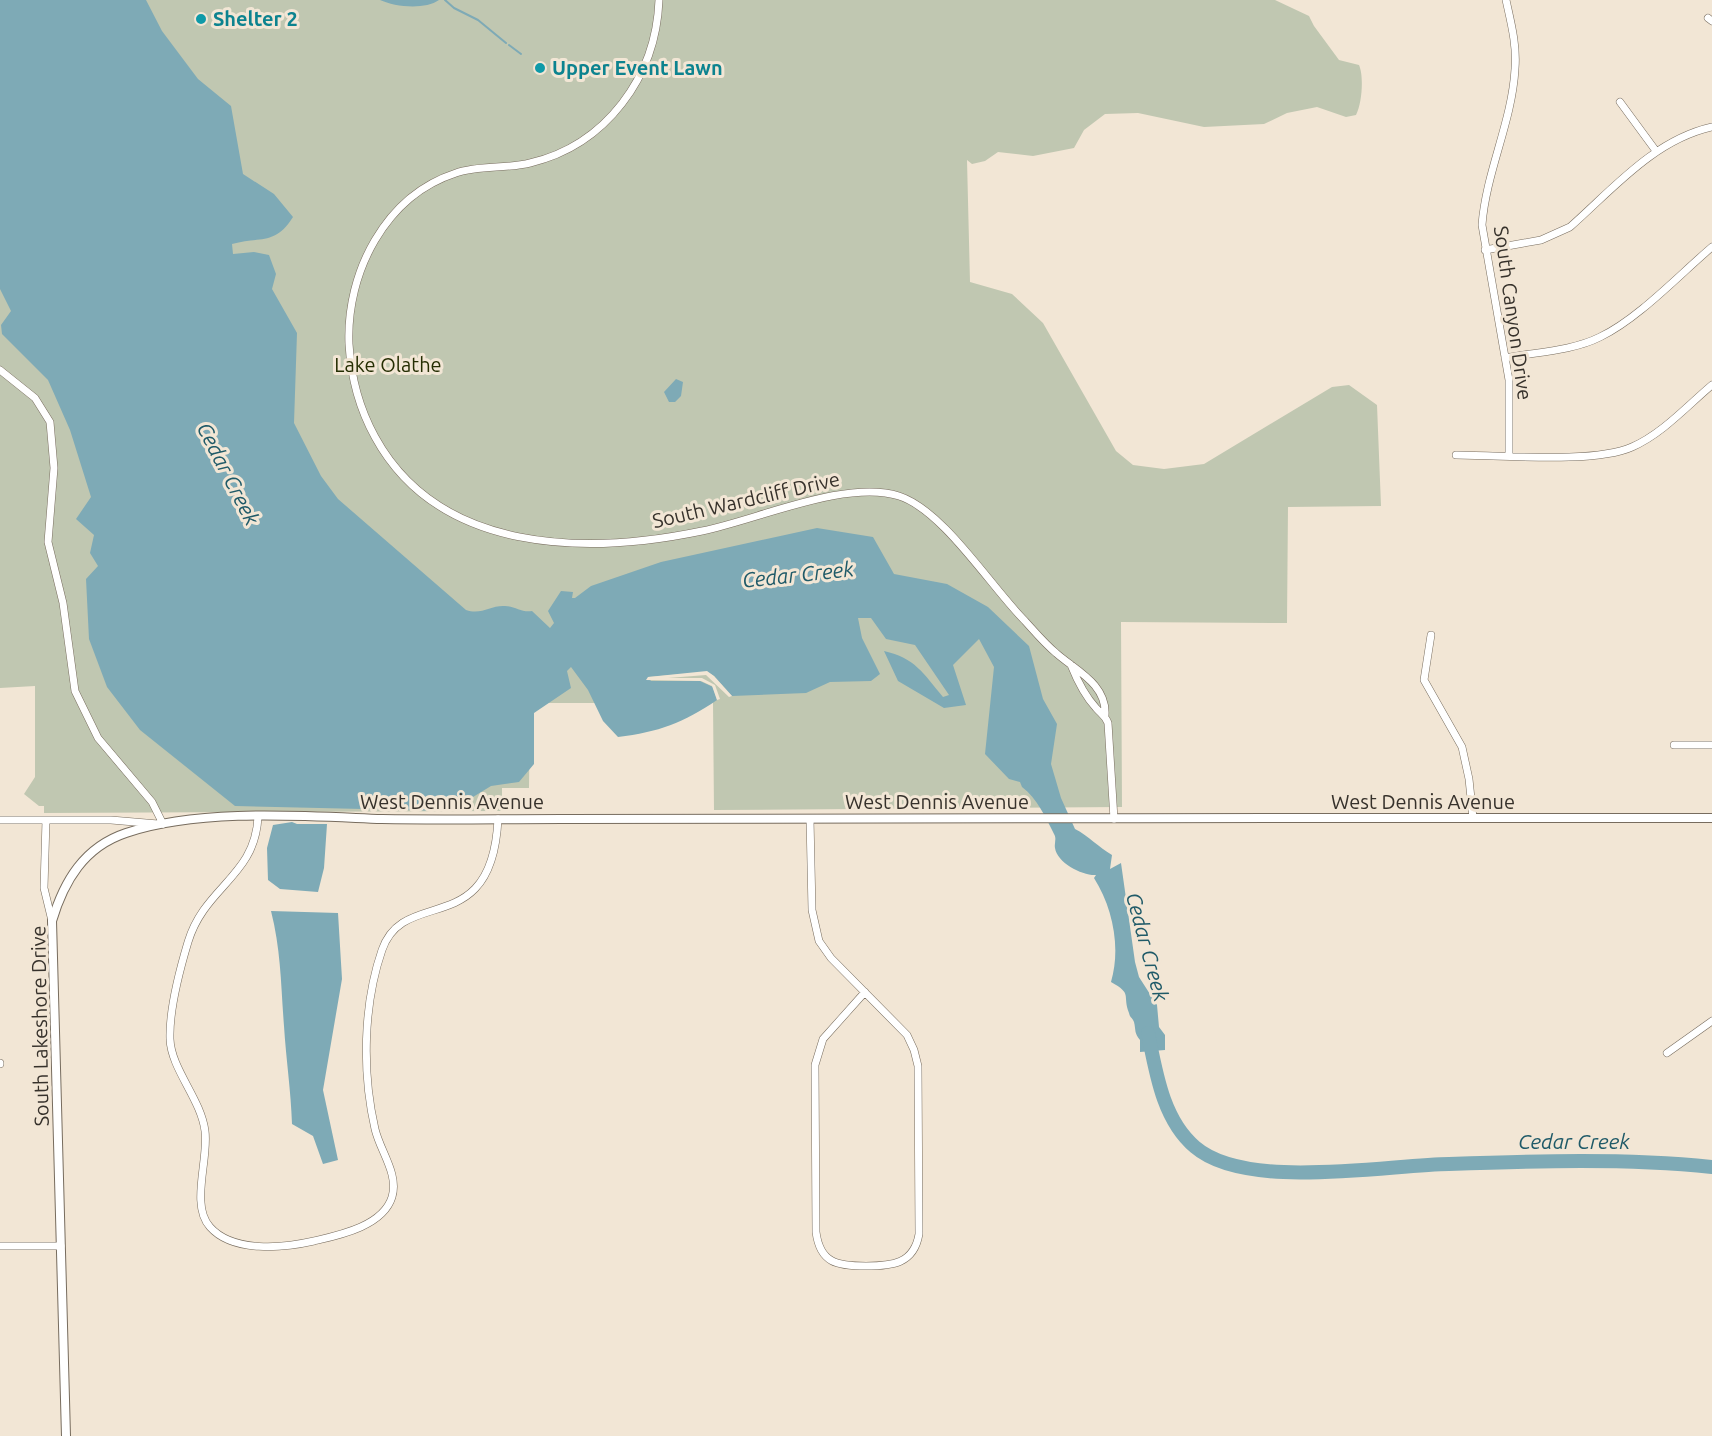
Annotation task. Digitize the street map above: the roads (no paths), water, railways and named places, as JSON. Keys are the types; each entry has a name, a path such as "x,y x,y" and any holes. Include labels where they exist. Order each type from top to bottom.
{"street":[{"name":"South Wardcliff Drive","path":"659,0 656,35 642,76 619,108 604,123 570,148 552,156 516,166 462,170 429,184 399,208 372,244 355,290 349,337 351,368 359,401 382,450 412,486 444,511 484,529 537,541 602,543 661,538 730,525 843,494 878,492 899,496 916,504 942,527 1008,604 1055,653 1071,664 1076,679 1096,709 1105,714 1110,735 1114,819"},
{"name":"South Canyon Drive","path":"1506,0 1515,44 1515,72 1484,202 1482,225 1505,358 1510,404 1509,455"},
{"path":"1620,102 1656,151"},
{"path":"1485,250 1541,240 1570,227 1656,151 1673,140 1712,127"},
{"path":"1505,358 1577,345 1599,338 1620,326 1712,247"},
{"path":"0,370 35,398 50,422 54,468 48,542 63,603 75,691 98,738 152,802 163,824"},
{"path":"1456,455 1586,456 1630,448 1661,429 1712,385"},
{"path":"1431,635 1424,680 1461,747 1469,779 1473,818"},
{"path":"1674,745 1712,745"},
{"path":"258,817 257,835 249,857 212,897 192,931 174,1009 170,1039 174,1058 204,1123 207,1152 201,1206 205,1221 229,1240 275,1246 304,1243 351,1231 381,1214 389,1203 393,1195 392,1177 375,1130 367,1069 372,998 381,951 390,934 408,919 453,906 474,891 491,863 498,819"},
{"name":"West Dennis Avenue","path":"163,824 258,817 498,819 1712,818"},
{"path":"810,819 815,931 831,958 865,992 907,1035 918,1066 918,1242 906,1260 890,1266 846,1266 835,1263 822,1252 818,1244 814,1065 823,1039 865,992"},
{"path":"0,820 111,820 163,824"},
{"path":"46,820 44,888 52,921"},
{"name":"South Lakeshore Drive","path":"66,1436 52,921 66,882 87,855 124,833 163,824"},
{"path":"1667,1053 1712,1021"},
{"path":"0,1246 61,1246"}],"water":[{"name":"Lake Olathe","path":"0,0 146,0 162,31 198,79 231,106 243,174 274,194 293,217 280,232 273,236 232,244 233,254 254,252 269,255 276,274 272,289 297,333 294,423 321,476 338,499 466,610 481,611 507,606 532,611 550,628 554,623 548,611 561,591 573,592 572,598 575,598 591,586 661,562 817,528 873,537 894,574 947,584 988,607 1029,646 1043,699 1057,724 1051,764 1061,798 1075,829 1112,855 1110,869 1121,863 1135,962 1139,977 1157,1005 1159,1027 1165,1035 1165,1050 1140,1052 1140,1040 1129,1015 1125,992 1111,982 1115,942 1106,902 1094,878 1096,875 1071,868 1060,859 1055,848 1055,836 1037,802 1020,782 1009,779 985,754 994,667 979,639 953,665 966,705 944,708 898,681 884,651 911,662 943,697 949,695 915,645 886,639 871,618 858,618 862,638 880,674 871,681 830,682 806,693 732,696 714,676 707,672 648,677 651,681 700,681 713,687 717,700 693,715 670,725 618,737 603,721 588,690 571,667 567,671 571,688 534,713 534,764 519,782 491,786 450,811 235,806 140,730 107,687 89,639 86,579 98,566 90,553 94,535 76,519 91,497 70,430 48,380 2,334 1,325 11,311 0,289"},
{"path":"380,0 439,0 426,5 410,6"},
{"path":"676,379 683,382 681,396 675,402 669,402 664,392"},
{"path":"292,822 327,824 324,868 318,892 280,889 268,880 267,848 273,825"},
{"path":"271,911 338,913 342,979 323,1090 338,1160 323,1164 313,1136 292,1124 280,968"}],"waterway":[{"path":"445,0 454,8 478,20 506,43"},
{"path":"509,45 521,54"},
{"name":"Cedar Creek","path":"1148,1033 1154,1064 1168,1110 1184,1136 1195,1147 1218,1160 1247,1168 1281,1172 1317,1172 1422,1165 1580,1161 1646,1162 1712,1167"}],"place":[{"name":"Shelter 2","path":"201,19"},
{"name":"Upper Event Lawn","path":"540,68"}]}
